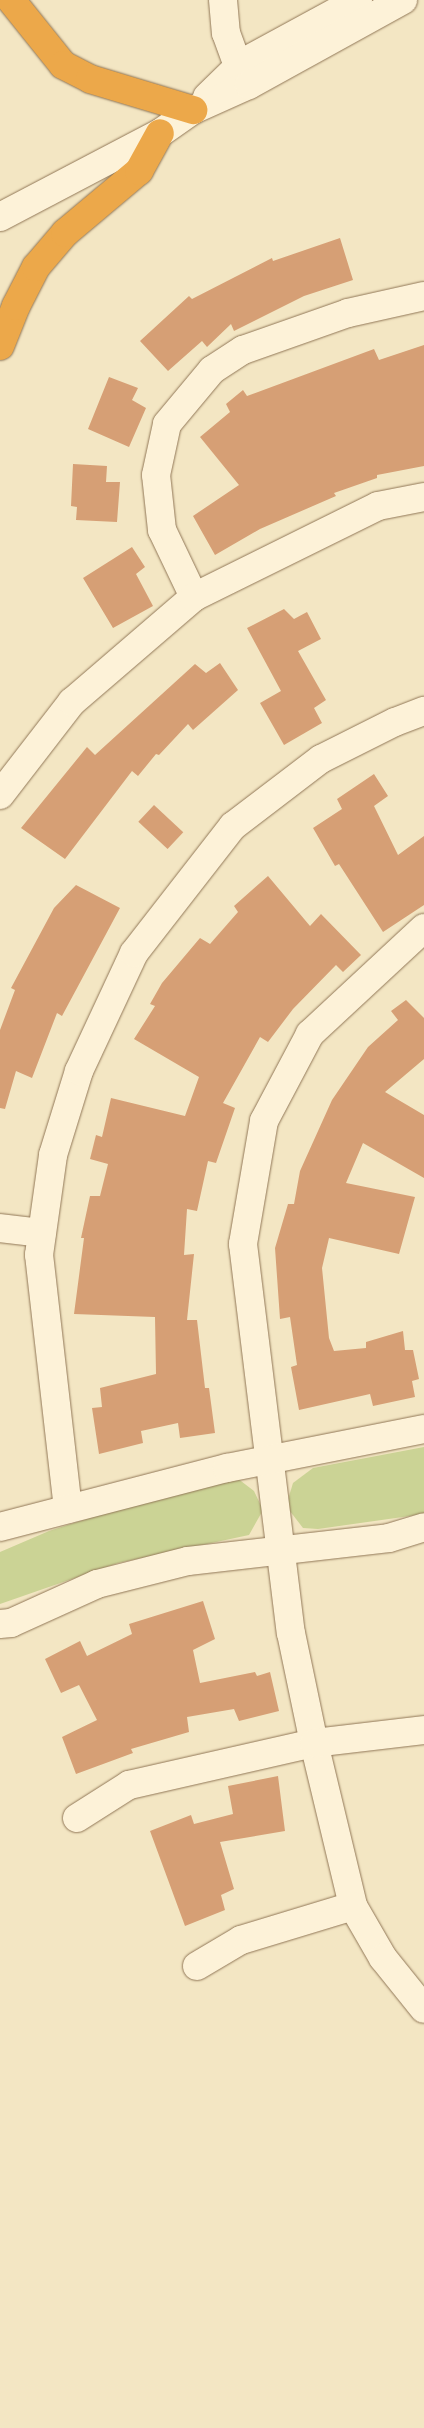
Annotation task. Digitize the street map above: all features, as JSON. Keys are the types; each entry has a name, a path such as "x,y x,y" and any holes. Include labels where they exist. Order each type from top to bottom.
{"highway":[{"path":"11,0 50,52 70,69 90,79 193,110"},
{"path":"0,346 16,306 36,267 65,233 139,171 160,133"}],"street":[{"path":"223,0 226,33 236,60 242,63"},
{"path":"8,213 160,133 193,110 242,63 358,0"},
{"path":"193,110 248,85 403,0"},
{"path":"194,597 162,530 156,476 167,424 212,370 243,350 348,313 424,296"},
{"path":"0,795 72,702 194,597 378,506 424,497"},
{"path":"68,1509 39,1255 53,1155 79,1071 134,953 233,826 321,759 395,722 424,711"},
{"path":"424,928 310,1034 264,1121 243,1244 268,1460 291,1633 314,1743 353,1906 383,1958 424,2009"},
{"path":"0,1228 42,1233"},
{"path":"0,1527 268,1460 424,1429"},
{"path":"0,1624 11,1623 97,1584 188,1561 389,1538 424,1527"},
{"path":"77,1818 129,1785 314,1743 424,1730"},
{"path":"197,1966 241,1940 353,1906"}],"green space":[{"path":"424,1447 424,1514 318,1529 303,1528 286,1506 293,1483 313,1468"},
{"path":"237,1478 254,1491 263,1510 249,1535 118,1563 0,1604 0,1552 49,1531 173,1491"}],"building":[{"path":"340,238 353,280 304,296 234,331 231,324 207,347 202,341 168,371 140,341 189,296 192,299 272,258 273,261"},
{"path":"424,345 424,466 377,475 377,478 334,493 336,496 260,529 215,555 193,516 239,485 200,437 230,412 226,404 243,390 247,396 374,349 379,360"},
{"path":"109,377 138,388 132,400 146,408 129,447 88,429"},
{"path":"73,464 107,466 106,482 120,482 117,522 76,520 77,507 71,506"},
{"path":"132,547 145,567 136,574 153,606 113,628 83,578"},
{"path":"284,609 294,619 307,612 321,639 298,651 326,700 314,708 322,723 284,745 260,703 281,691 247,628"},
{"path":"220,663 238,690 193,730 188,724 159,755 156,754 138,776 132,771 65,859 21,828 87,747 95,755 195,664 206,673"},
{"path":"374,774 388,796 374,806 398,855 424,836 424,905 383,932 339,864 335,866 313,828 342,809 337,799"},
{"path":"154,805 183,832 168,849 138,822"},
{"path":"268,876 310,926 321,914 361,955 343,972 336,965 293,1009 268,1042 260,1037 223,1103 235,1108 216,1163 208,1161 197,1211 187,1209 184,1255 194,1254 187,1320 197,1320 205,1388 209,1388 215,1433 180,1438 178,1423 141,1431 143,1443 99,1454 92,1408 102,1407 100,1388 156,1374 155,1317 74,1314 84,1238 81,1238 90,1196 100,1196 108,1164 90,1159 96,1135 102,1137 111,1098 185,1116 199,1077 134,1039 155,1006 150,1004 162,983 200,938 210,944 238,912 234,906"},
{"path":"76,885 120,908 62,1016 57,1013 32,1078 16,1071 5,1109 0,1108 0,1030 15,990 11,988 54,908"},
{"path":"406,1000 424,1018 424,1059 385,1092 424,1115 424,1178 363,1143 346,1183 415,1197 399,1254 329,1238 322,1268 329,1338 334,1351 366,1348 366,1342 403,1331 405,1350 413,1350 419,1379 412,1381 415,1397 373,1406 370,1394 299,1410 291,1367 297,1365 290,1317 280,1319 275,1248 288,1204 294,1204 300,1171 332,1100 368,1047 398,1020 391,1011"},
{"path":"203,1601 215,1639 193,1650 200,1683 255,1672 257,1676 270,1672 279,1711 239,1721 234,1709 187,1717 189,1732 131,1749 133,1753 76,1774 62,1737 97,1720 79,1685 61,1693 45,1659 80,1641 87,1656 132,1634 129,1624"},
{"path":"278,1776 285,1831 220,1842 234,1889 221,1895 225,1910 185,1926 150,1831 191,1815 194,1824 233,1814 228,1786"}]}
